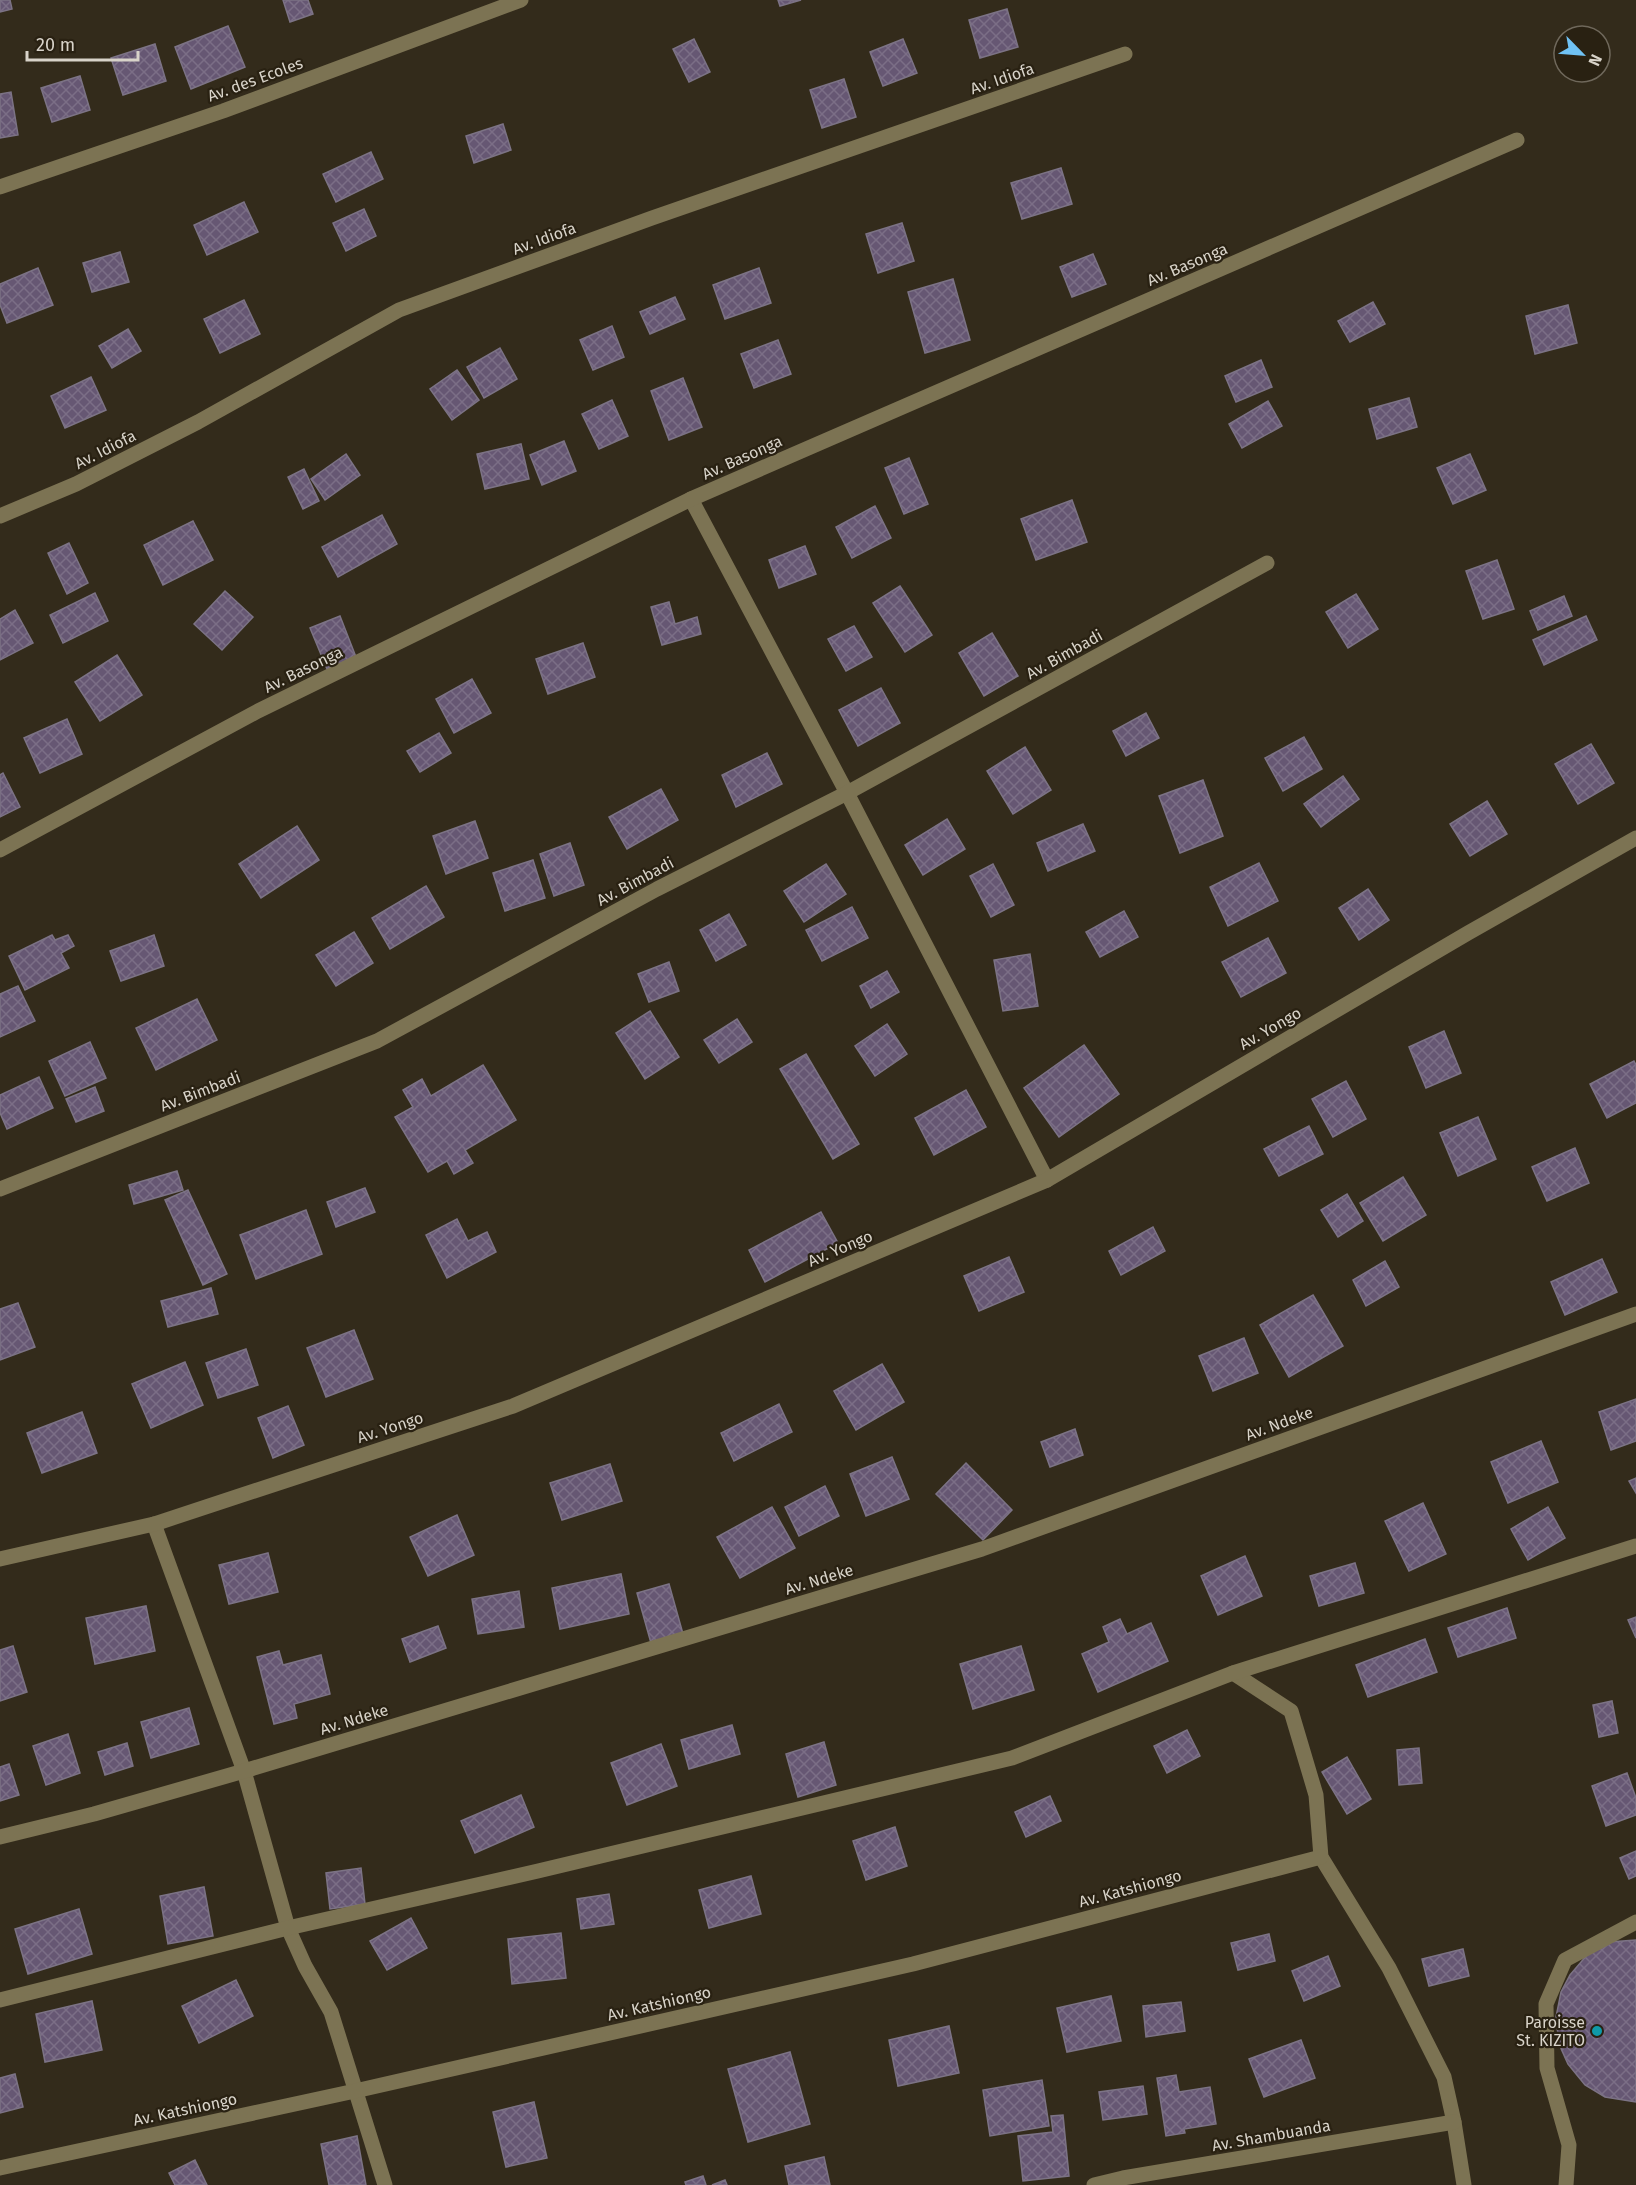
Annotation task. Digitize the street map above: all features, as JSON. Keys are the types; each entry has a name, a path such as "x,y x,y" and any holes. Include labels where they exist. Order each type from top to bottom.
{"street":[{"name":"Av. des Ecoles","path":"0,187 223,111 521,0"},
{"name":"Av. Idiofa","path":"0,516 76,484 188,427 399,310 652,218 1125,54"},
{"name":"Av. Basonga","path":"0,850 258,711 692,499 1517,140"},
{"path":"692,499 1047,1180"},
{"name":"Av. Bimbadi","path":"0,1189 377,1041 657,889 847,793 1267,563"},
{"name":"Av. Yongo","path":"0,1559 154,1524 513,1406 1047,1180 1458,939 1636,838"},
{"name":"Av. Ndeke","path":"0,1837 94,1814 244,1771 982,1549 1636,1314"},
{"path":"154,1524 244,1771 288,1928 305,1966 331,2012 386,2185"},
{"path":"0,2000 288,1928 550,1869 1012,1758 1233,1673 1636,1546"},
{"path":"1233,1673 1291,1711 1316,1795 1321,1857 1389,1968 1444,2077 1464,2185"},
{"name":"Av. Katshiongo","path":"0,2168 355,2091 913,1964 1321,1857"},
{"path":"1566,2185 1569,2145 1547,2068 1546,2004 1565,1960 1636,1922"},
{"name":"Av. Shambuanda","path":"1094,2185 1123,2178 1454,2122"}],"building":[{"path":"0,0 10,0 12,9 0,12"},
{"path":"283,0 308,0 313,14 290,22"},
{"path":"778,0 801,0 780,6"},
{"path":"1007,9 1018,47 980,58 969,20"},
{"path":"228,26 245,67 191,89 175,47"},
{"path":"694,39 710,72 689,82 673,49"},
{"path":"903,39 917,73 883,86 870,52"},
{"path":"155,44 166,81 123,95 111,58"},
{"path":"80,76 90,110 52,122 41,88"},
{"path":"844,79 856,117 822,128 810,90"},
{"path":"11,92 18,135 0,138 0,94"},
{"path":"503,124 511,150 474,163 466,136"},
{"path":"371,152 383,179 336,202 323,174"},
{"path":"1061,168 1072,204 1022,219 1011,183"},
{"path":"244,202 258,232 207,255 194,225"},
{"path":"364,209 376,236 346,251 333,223"},
{"path":"902,223 914,261 878,273 866,234"},
{"path":"120,252 129,282 92,292 83,263"},
{"path":"1093,254 1106,284 1072,297 1060,267"},
{"path":"38,268 53,305 7,323 0,305 0,284"},
{"path":"759,268 771,303 725,319 713,285"},
{"path":"953,279 970,340 925,353 908,292"},
{"path":"675,297 685,319 650,334 640,312"},
{"path":"244,300 260,334 220,353 204,319"},
{"path":"1373,302 1385,324 1350,342 1338,321"},
{"path":"1568,305 1577,343 1535,354 1526,316"},
{"path":"612,326 624,357 593,370 580,340"},
{"path":"128,329 141,351 112,368 99,346"},
{"path":"778,340 791,374 754,388 741,354"},
{"path":"500,348 517,379 484,398 467,367"},
{"path":"1261,360 1272,387 1236,402 1225,376"},
{"path":"457,370 479,400 452,420 430,389"},
{"path":"91,377 106,410 65,428 51,396"},
{"path":"683,378 702,427 669,440 651,391"},
{"path":"1409,398 1417,427 1377,439 1369,409"},
{"path":"612,400 628,436 599,449 582,414"},
{"path":"1268,401 1282,426 1242,448 1229,424"},
{"path":"564,441 576,471 542,485 530,455"},
{"path":"521,444 529,479 485,489 477,454"},
{"path":"346,454 360,475 325,500 311,479"},
{"path":"1470,454 1486,490 1453,504 1437,468"},
{"path":"909,458 928,504 904,514 885,468"},
{"path":"304,469 319,501 303,509 288,477"},
{"path":"1072,500 1087,542 1036,560 1021,519"},
{"path":"875,506 891,538 852,558 836,527"},
{"path":"382,515 397,544 338,577 322,547"},
{"path":"193,521 213,560 163,585 144,545"},
{"path":"69,543 88,583 67,594 48,553"},
{"path":"805,546 816,574 779,588 769,560"},
{"path":"1497,560 1514,609 1483,619 1466,571"},
{"path":"900,586 932,635 905,652 873,603"},
{"path":"225,591 253,617 222,650 194,624"},
{"path":"95,593 108,621 63,643 50,615"},
{"path":"1356,594 1378,629 1348,648 1326,612"},
{"path":"1564,596 1572,616 1538,630 1530,611"},
{"path":"669,602 675,624 697,617 701,634 662,645 651,607"},
{"path":"15,610 33,643 0,660 0,619"},
{"path":"340,616 356,657 327,669 310,628"},
{"path":"1586,616 1597,640 1544,665 1533,640"},
{"path":"854,626 872,657 846,671 828,639"},
{"path":"992,633 1018,676 984,696 959,653"},
{"path":"583,643 595,677 548,694 536,659"},
{"path":"117,655 142,695 100,721 75,682"},
{"path":"472,679 491,713 454,733 436,699"},
{"path":"881,688 900,723 858,746 839,710"},
{"path":"1146,713 1159,738 1126,756 1113,731"},
{"path":"67,719 82,754 40,773 24,738"},
{"path":"439,733 451,753 420,772 407,751"},
{"path":"1304,737 1322,769 1283,791 1265,758"},
{"path":"1591,744 1614,783 1578,804 1555,764"},
{"path":"1025,747 1051,790 1013,814 987,771"},
{"path":"767,753 782,784 736,807 722,775"},
{"path":"3,773 20,807 0,817 0,775"},
{"path":"1343,776 1359,799 1321,827 1304,804"},
{"path":"1203,780 1223,836 1180,853 1159,796"},
{"path":"661,789 678,820 627,849 609,817"},
{"path":"1487,801 1507,834 1470,856 1450,824"},
{"path":"947,819 965,849 923,875 905,845"},
{"path":"475,821 488,858 446,874 433,836"},
{"path":"1083,824 1095,851 1048,871 1037,843"},
{"path":"297,826 319,860 261,898 239,864"},
{"path":"570,843 584,885 554,896 540,854"},
{"path":"533,860 545,898 505,911 493,873"},
{"path":"1259,863 1278,901 1228,926 1210,887"},
{"path":"826,864 846,894 804,922 784,891"},
{"path":"993,864 1014,905 991,917 970,876"},
{"path":"426,886 444,917 390,949 372,918"},
{"path":"1368,889 1389,920 1359,940 1339,908"},
{"path":"852,907 868,938 822,961 806,930"},
{"path":"1124,911 1138,937 1100,957 1086,932"},
{"path":"729,914 746,945 716,961 700,930"},
{"path":"354,932 373,963 336,986 316,955"},
{"path":"52,935 55,940 68,935 74,946 61,953 69,968 25,990 9,956"},
{"path":"154,935 164,966 121,981 110,951"},
{"path":"1268,938 1286,973 1241,997 1222,962"},
{"path":"1030,954 1038,1006 1003,1011 994,960"},
{"path":"669,962 679,991 649,1002 638,974"},
{"path":"887,971 899,992 871,1008 860,986"},
{"path":"18,986 35,1021 0,1037 0,994"},
{"path":"197,999 217,1040 156,1070 136,1028"},
{"path":"650,1011 679,1057 645,1079 616,1033"},
{"path":"737,1019 752,1042 719,1063 704,1040"},
{"path":"887,1024 907,1054 875,1076 855,1046"},
{"path":"1444,1031 1461,1073 1426,1088 1409,1047"},
{"path":"90,1042 106,1078 65,1096 49,1061"},
{"path":"1084,1045 1119,1094 1059,1137 1024,1088"},
{"path":"806,1054 859,1144 833,1159 780,1069"},
{"path":"1634,1061 1636,1065 1636,1103 1607,1118 1590,1084"},
{"path":"483,1065 516,1120 465,1150 473,1163 454,1174 447,1161 428,1172 395,1117 413,1107 403,1090 422,1079 431,1096"},
{"path":"39,1077 53,1108 7,1129 0,1113 0,1095"},
{"path":"1346,1081 1366,1119 1333,1137 1312,1099"},
{"path":"95,1087 104,1111 76,1122 66,1099"},
{"path":"966,1090 986,1127 934,1155 915,1118"},
{"path":"1478,1117 1496,1159 1458,1176 1440,1133"},
{"path":"1309,1126 1323,1154 1279,1176 1264,1149"},
{"path":"1575,1148 1589,1183 1547,1201 1532,1167"},
{"path":"177,1171 183,1190 134,1204 129,1185"},
{"path":"1403,1177 1426,1215 1383,1241 1360,1203"},
{"path":"365,1188 375,1212 336,1227 327,1202"},
{"path":"188,1190 227,1274 203,1285 165,1200"},
{"path":"1347,1194 1363,1221 1338,1237 1321,1210"},
{"path":"306,1210 322,1254 256,1279 240,1235"},
{"path":"821,1212 838,1243 765,1282 749,1250"},
{"path":"457,1219 468,1241 487,1232 496,1252 447,1278 426,1235"},
{"path":"1153,1227 1165,1251 1121,1275 1109,1251"},
{"path":"1009,1257 1024,1292 979,1311 964,1276"},
{"path":"1602,1259 1617,1292 1565,1315 1551,1282"},
{"path":"1385,1261 1399,1287 1366,1306 1353,1280"},
{"path":"211,1288 218,1314 168,1327 161,1301"},
{"path":"1313,1295 1343,1346 1289,1377 1260,1325"},
{"path":"18,1303 35,1347 0,1360 0,1309"},
{"path":"354,1330 373,1379 326,1397 307,1348"},
{"path":"1244,1338 1258,1373 1213,1391 1199,1356"},
{"path":"246,1349 258,1385 218,1398 206,1363"},
{"path":"185,1362 203,1405 151,1428 132,1384"},
{"path":"882,1364 904,1402 856,1430 834,1391"},
{"path":"1636,1399 1636,1441 1611,1450 1599,1412"},
{"path":"779,1404 792,1432 734,1461 721,1433"},
{"path":"288,1406 304,1445 273,1458 258,1418"},
{"path":"82,1412 97,1453 42,1473 27,1433"},
{"path":"1075,1429 1083,1455 1050,1467 1041,1442"},
{"path":"1541,1441 1558,1482 1508,1503 1491,1462"},
{"path":"892,1457 909,1499 866,1516 850,1474"},
{"path":"966,1463 1012,1510 983,1540 936,1494"},
{"path":"610,1464 622,1501 562,1520 550,1483"},
{"path":"1636,1478 1636,1493 1629,1481"},
{"path":"825,1486 839,1516 799,1536 785,1507"},
{"path":"1423,1503 1446,1554 1409,1571 1385,1521"},
{"path":"772,1507 795,1548 740,1578 717,1537"},
{"path":"1548,1507 1565,1538 1528,1560 1511,1529"},
{"path":"457,1515 474,1555 428,1576 410,1537"},
{"path":"268,1553 278,1592 229,1604 219,1565"},
{"path":"1245,1556 1262,1596 1218,1615 1201,1576"},
{"path":"1355,1563 1364,1593 1319,1606 1310,1576"},
{"path":"621,1574 629,1614 560,1629 552,1588"},
{"path":"669,1584 683,1634 651,1643 637,1593"},
{"path":"519,1591 524,1627 478,1634 472,1599"},
{"path":"146,1606 155,1651 95,1664 86,1618"},
{"path":"1507,1608 1516,1638 1458,1657 1448,1628"},
{"path":"1636,1617 1636,1638 1628,1620"},
{"path":"1120,1619 1127,1634 1151,1623 1168,1661 1098,1692 1082,1654 1109,1642 1103,1627"},
{"path":"438,1626 446,1648 410,1662 402,1639"},
{"path":"1425,1639 1437,1672 1368,1697 1356,1665"},
{"path":"13,1646 27,1692 0,1701 0,1650"},
{"path":"1021,1646 1034,1690 973,1709 960,1664"},
{"path":"279,1651 283,1665 321,1655 330,1694 294,1704 297,1718 274,1724 257,1657"},
{"path":"1612,1701 1618,1733 1599,1737 1593,1705"},
{"path":"189,1708 199,1744 151,1758 141,1722"},
{"path":"732,1725 740,1754 689,1769 681,1740"},
{"path":"1187,1730 1200,1756 1167,1773 1154,1746"},
{"path":"68,1734 80,1773 46,1785 33,1746"},
{"path":"824,1742 836,1785 798,1797 786,1754"},
{"path":"127,1743 133,1766 105,1775 98,1752"},
{"path":"661,1744 677,1786 627,1805 611,1763"},
{"path":"1419,1748 1422,1783 1399,1785 1397,1750"},
{"path":"1347,1757 1371,1799 1347,1814 1322,1772"},
{"path":"9,1764 19,1795 0,1801 0,1767"},
{"path":"1627,1773 1636,1798 1636,1815 1606,1826 1592,1786"},
{"path":"521,1795 534,1827 475,1853 461,1821"},
{"path":"1050,1796 1061,1821 1026,1837 1015,1812"},
{"path":"895,1827 907,1866 866,1880 853,1841"},
{"path":"1636,1851 1636,1876 1629,1879 1620,1858"},
{"path":"361,1868 365,1904 330,1909 326,1873"},
{"path":"751,1876 761,1914 709,1928 699,1890"},
{"path":"204,1887 213,1936 168,1944 160,1896"},
{"path":"609,1894 614,1924 581,1929 577,1899"},
{"path":"79,1909 92,1954 28,1974 15,1929"},
{"path":"411,1918 427,1948 387,1970 370,1941"},
{"path":"561,1933 566,1978 512,1984 508,1939"},
{"path":"1269,1934 1275,1961 1238,1970 1231,1943"},
{"name":"Paroisse St. KIZITO","path":"1636,1940 1636,2102 1605,2097 1585,2085 1568,2064 1559,2044 1556,2017 1561,1992 1570,1975 1587,1955 1609,1942"},
{"path":"1463,1949 1469,1976 1429,1986 1422,1959"},
{"path":"1328,1956 1340,1986 1304,2001 1292,1971"},
{"path":"236,1980 253,2016 199,2043 182,2006"},
{"path":"1111,1996 1121,2041 1067,2052 1057,2008"},
{"path":"92,2001 102,2050 45,2062 36,2014"},
{"path":"1181,2002 1185,2031 1146,2037 1143,2006"},
{"path":"949,2026 959,2073 898,2086 889,2040"},
{"path":"1301,2040 1315,2078 1264,2097 1249,2059"},
{"path":"790,2052 810,2124 748,2142 728,2069"},
{"path":"15,2074 23,2107 0,2113 0,2078"},
{"path":"1176,2075 1179,2092 1210,2087 1216,2124 1184,2129 1185,2133 1166,2136 1157,2078"},
{"path":"1042,2080 1049,2126 990,2136 983,2090"},
{"path":"1143,2086 1147,2114 1103,2120 1099,2092"},
{"path":"534,2102 547,2158 506,2167 493,2112"},
{"path":"1063,2115 1069,2176 1023,2181 1018,2136 1053,2132 1051,2116"},
{"path":"357,2136 366,2185 329,2185 321,2144"},
{"path":"824,2157 830,2185 789,2185 785,2166"},
{"path":"195,2160 207,2185 175,2185 169,2173"},
{"path":"703,2176 706,2185 686,2185 685,2182"},
{"path":"725,2180 727,2185 712,2185"}],"place":[{"name":"Paroisse St. KIZITO","path":"1597,2031"}]}
